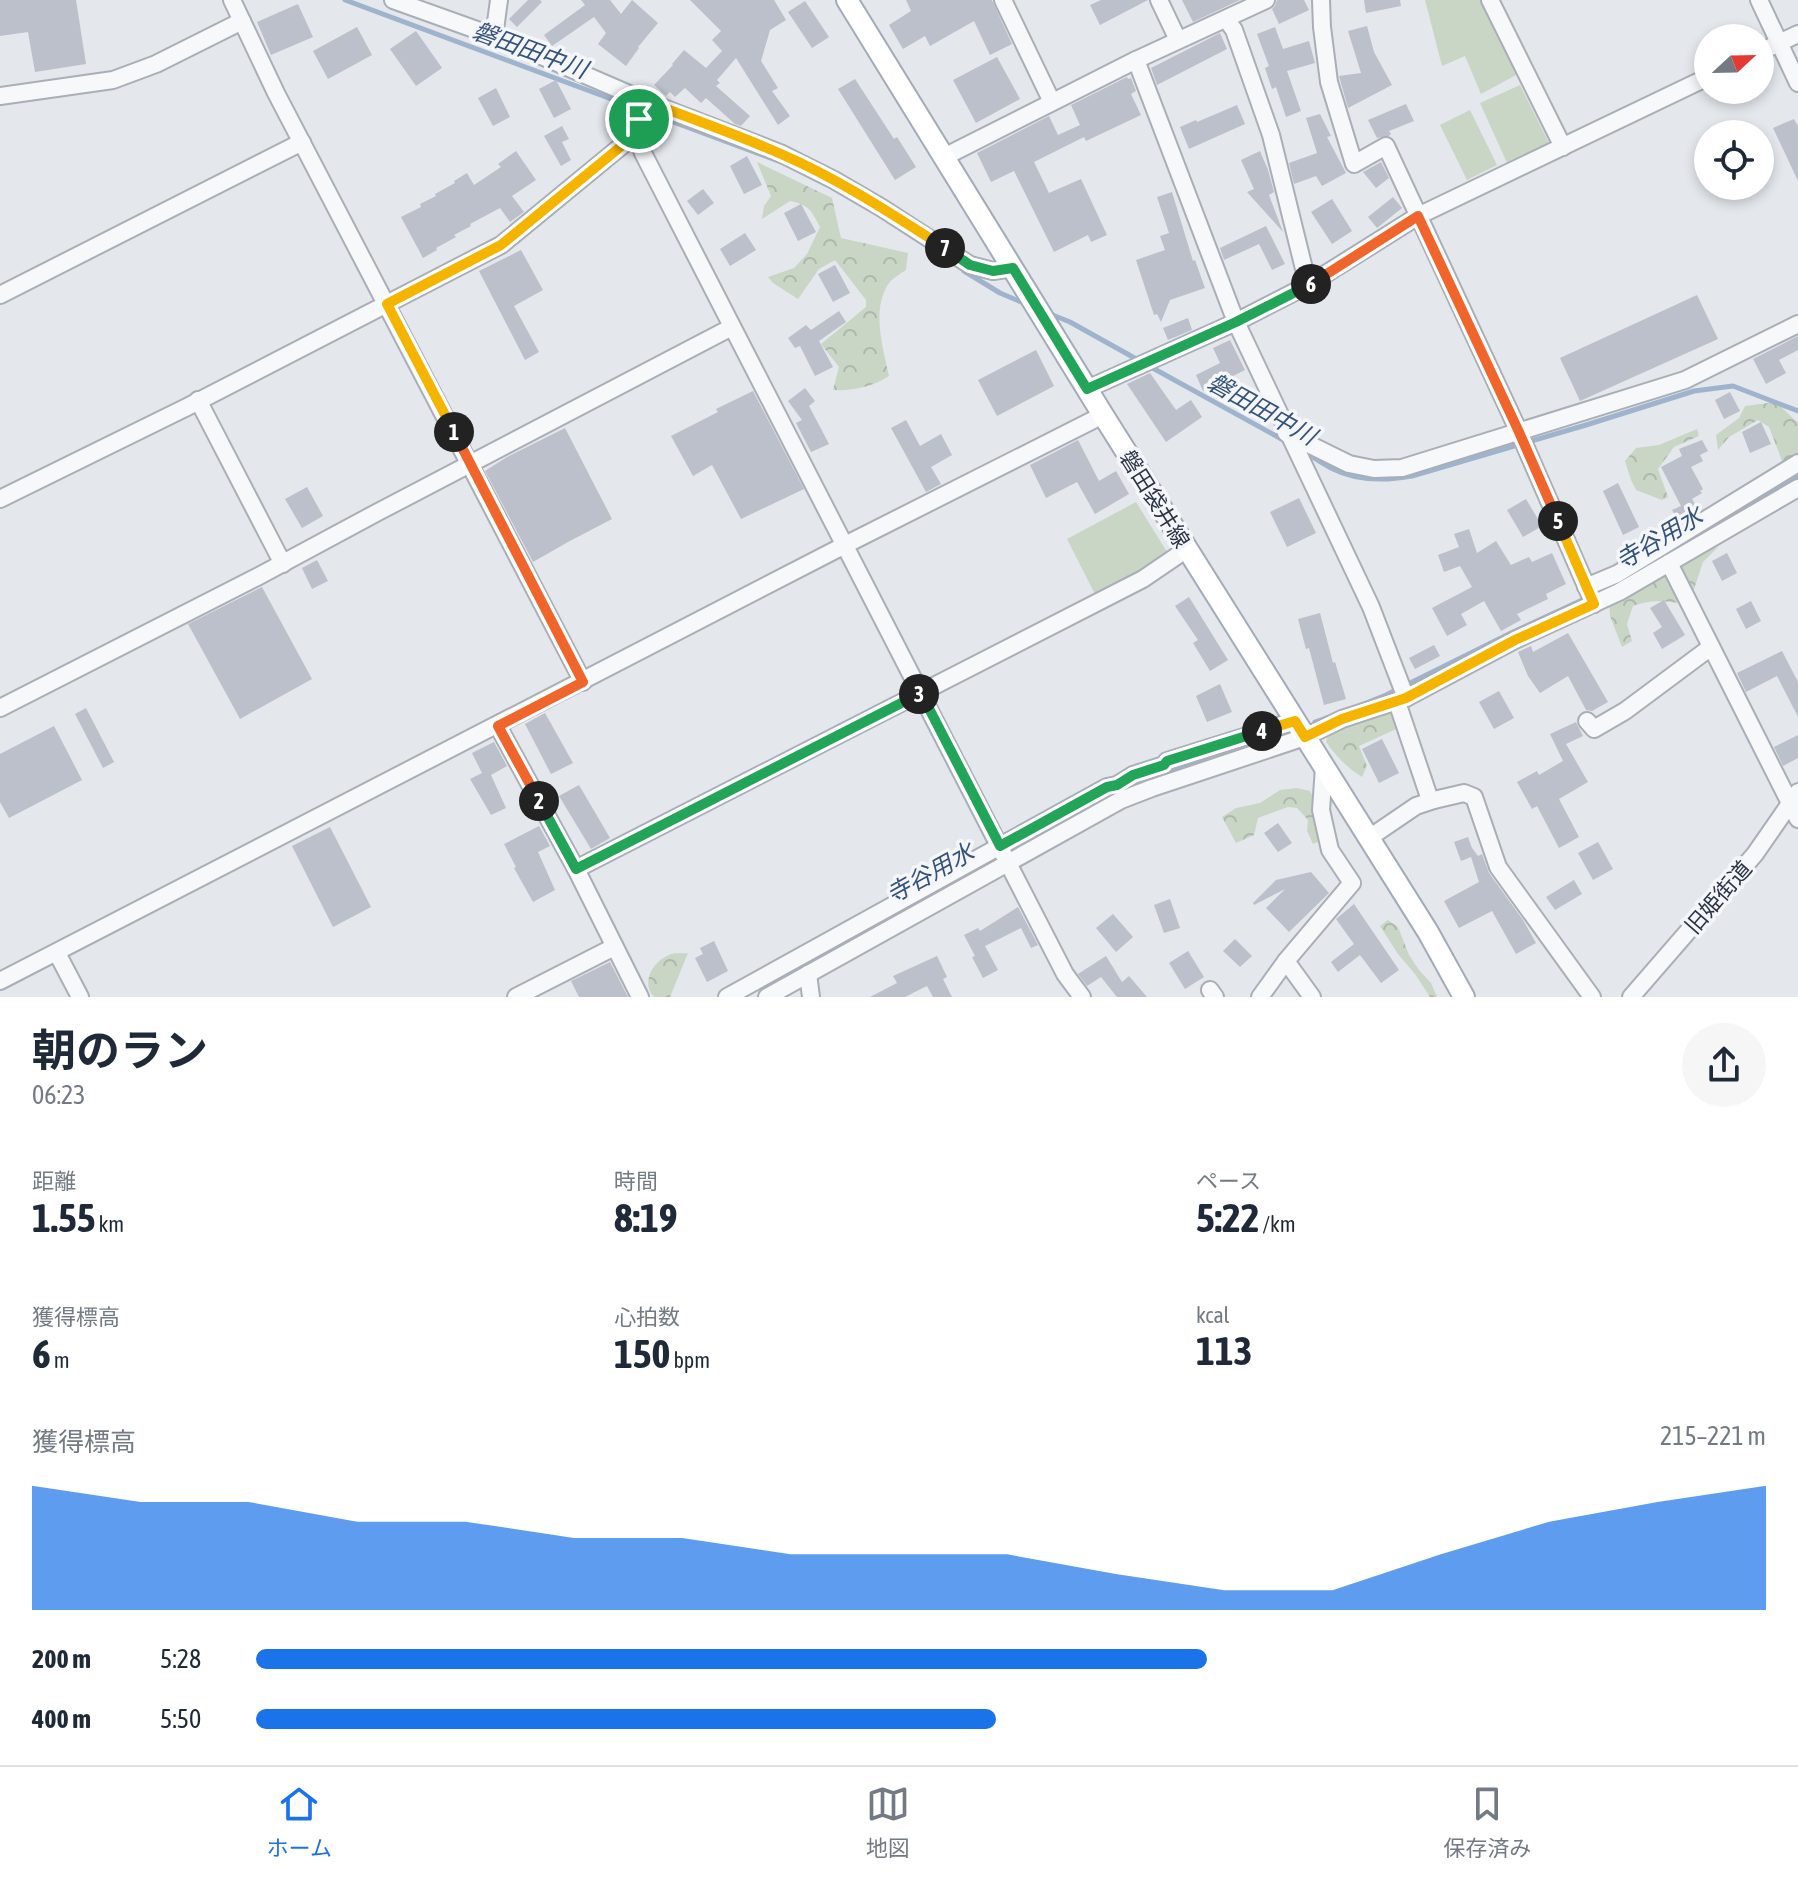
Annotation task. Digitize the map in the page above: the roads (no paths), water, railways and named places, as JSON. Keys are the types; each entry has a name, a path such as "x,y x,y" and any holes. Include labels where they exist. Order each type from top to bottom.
{"main road":[{"name":"磐田袋井線","path":"847,0 1428,932 1464,997"}],"street":[{"path":"232,0 276,93 583,682"},
{"path":"393,0 494,37 780,153 882,208 970,265 993,271 1013,268"},
{"path":"494,37 499,0"},
{"path":"1003,0 1052,102"},
{"path":"1159,0 1178,40"},
{"path":"944,157 1136,60 1266,0"},
{"path":"1321,0 1329,82 1354,164 1386,146 1527,448 1594,604"},
{"path":"1490,0 1563,147"},
{"path":"1759,0 1798,83"},
{"path":"1226,19 1234,30 1271,135 1308,285"},
{"path":"0,96 113,80 156,64 242,21"},
{"path":"1774,45 1798,34"},
{"path":"1136,60 1236,322 1371,607 1429,797 1434,800"},
{"path":"1087,389 1236,322 1308,285 1418,216 1694,84"},
{"path":"643,100 636,134 1065,974 1082,997"},
{"path":"0,499 501,245 636,134"},
{"path":"0,295 302,142"},
{"path":"1286,433 1349,464 1374,469 1402,468 1685,380 1798,324"},
{"path":"0,708 283,564 732,327"},
{"path":"198,400 283,564"},
{"path":"0,981 1103,415"},
{"path":"1586,587 1617,574 1798,463"},
{"path":"727,997 1107,787 1164,765 1167,761 1342,719 1401,700 1515,640 1619,592 1798,488"},
{"path":"576,869 1143,579 1187,549"},
{"path":"1669,563 1796,805"},
{"path":"1587,721 1594,729 1625,711 1711,647"},
{"path":"498,726 576,869 640,997"},
{"path":"767,997 1121,800 1300,729"},
{"path":"1260,997 1352,883 1330,850 1321,810 1324,767"},
{"path":"1369,838 1416,806 1464,793 1474,797 1498,867 1592,997"},
{"name":"旧姫街道","path":"1631,997 1796,805"},
{"path":"516,997 614,947"},
{"path":"57,953 80,997"},
{"path":"1286,961 1312,997"},
{"path":"808,974 811,997"}],"waterway":[{"name":"磐田田中川","path":"345,0 781,162"},
{"name":"磐田田中川","path":"964,271 1000,293 1026,304"},
{"name":"磐田田中川","path":"1050,314 1140,361"},
{"name":"磐田田中川","path":"1149,366 1287,442"},
{"name":"磐田田中川","path":"1303,451 1331,468 1350,475 1391,479 1412,476 1694,391 1733,386 1798,411"},
{"name":"寺谷用水","path":"1631,576 1798,476"},
{"name":"寺谷用水","path":"1364,704 1619,583"},
{"name":"寺谷用水","path":"1315,722 1332,716"},
{"name":"寺谷用水","path":"1166,771 1225,751"}]}
